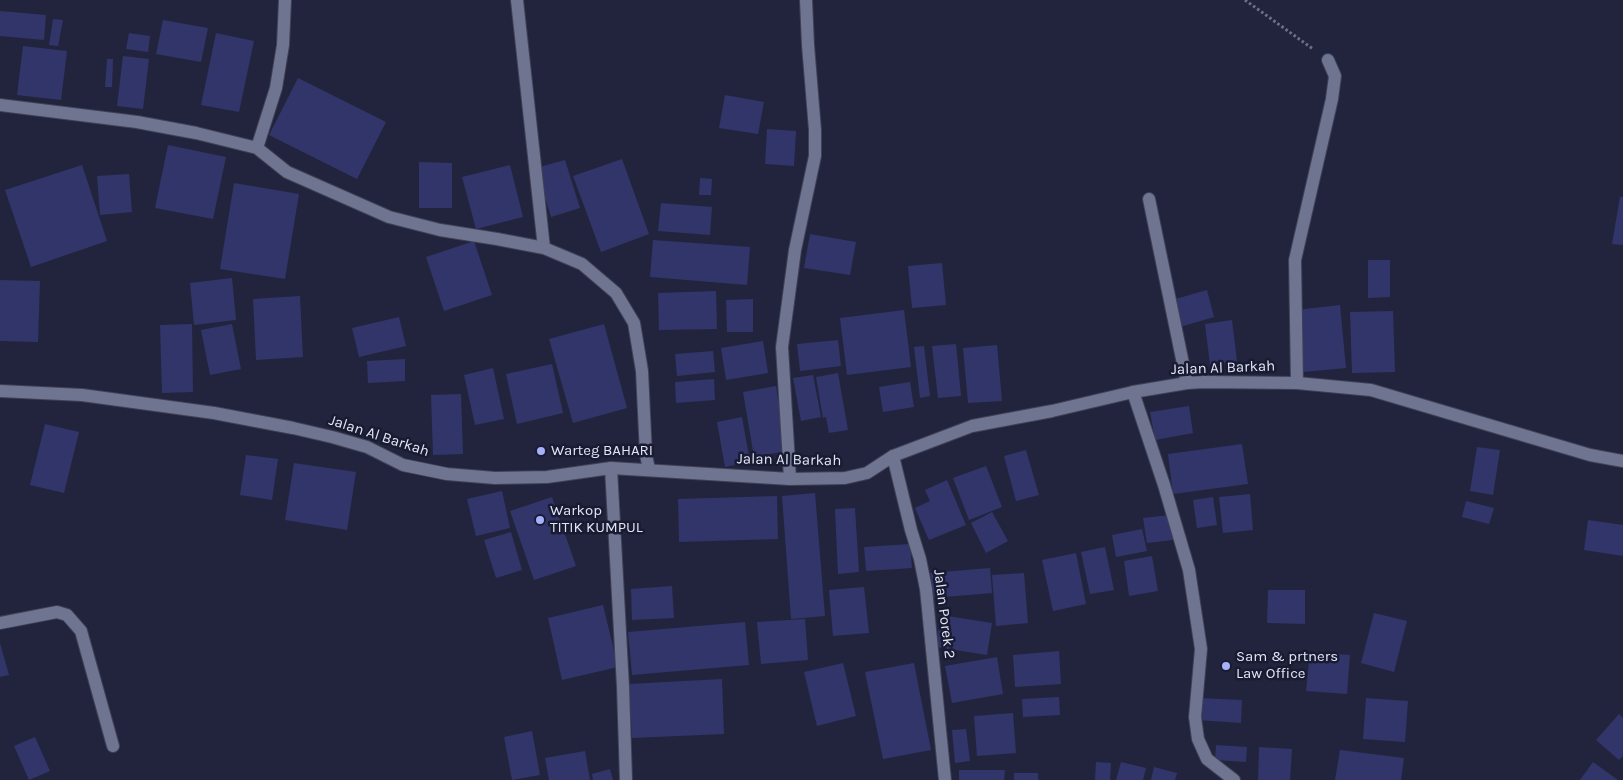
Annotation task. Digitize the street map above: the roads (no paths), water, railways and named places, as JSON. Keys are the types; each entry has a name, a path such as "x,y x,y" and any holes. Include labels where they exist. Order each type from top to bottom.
{"street":[{"path":"256,148 276,88 283,45 286,0"},
{"path":"517,0 544,248"},
{"path":"790,479 782,347 795,250 815,156 806,0"},
{"path":"1297,383 1294,260 1336,76 1328,60"},
{"path":"0,105 137,122 196,133 256,148 287,172 389,217 440,230 544,248 582,264 616,293 634,323 642,371 646,455 649,469"},
{"path":"1149,200 1188,383"},
{"name":"Jalan Al Barkah","path":"0,391 82,395 144,403 293,428 367,447 403,465 447,474 495,478 547,477 611,468 790,479 845,478 867,473 893,456 972,426 1052,411 1133,392 1188,383 1297,383 1371,390 1590,455 1623,461"},
{"path":"1133,392 1190,570 1201,649 1194,717 1198,739 1207,759 1234,780"},
{"name":"Jalan Porek 2","path":"893,456 926,589 945,780"},
{"path":"611,468 626,780"},
{"path":"0,622 57,612 67,615 81,631 113,746"}],"place":[{"name":"Warteg BAHARI","path":"541,451"},
{"name":"Warkop TITIK KUMPUL","path":"540,520"},
{"name":"Sam & prtners Law Office","path":"1226,666"}]}
